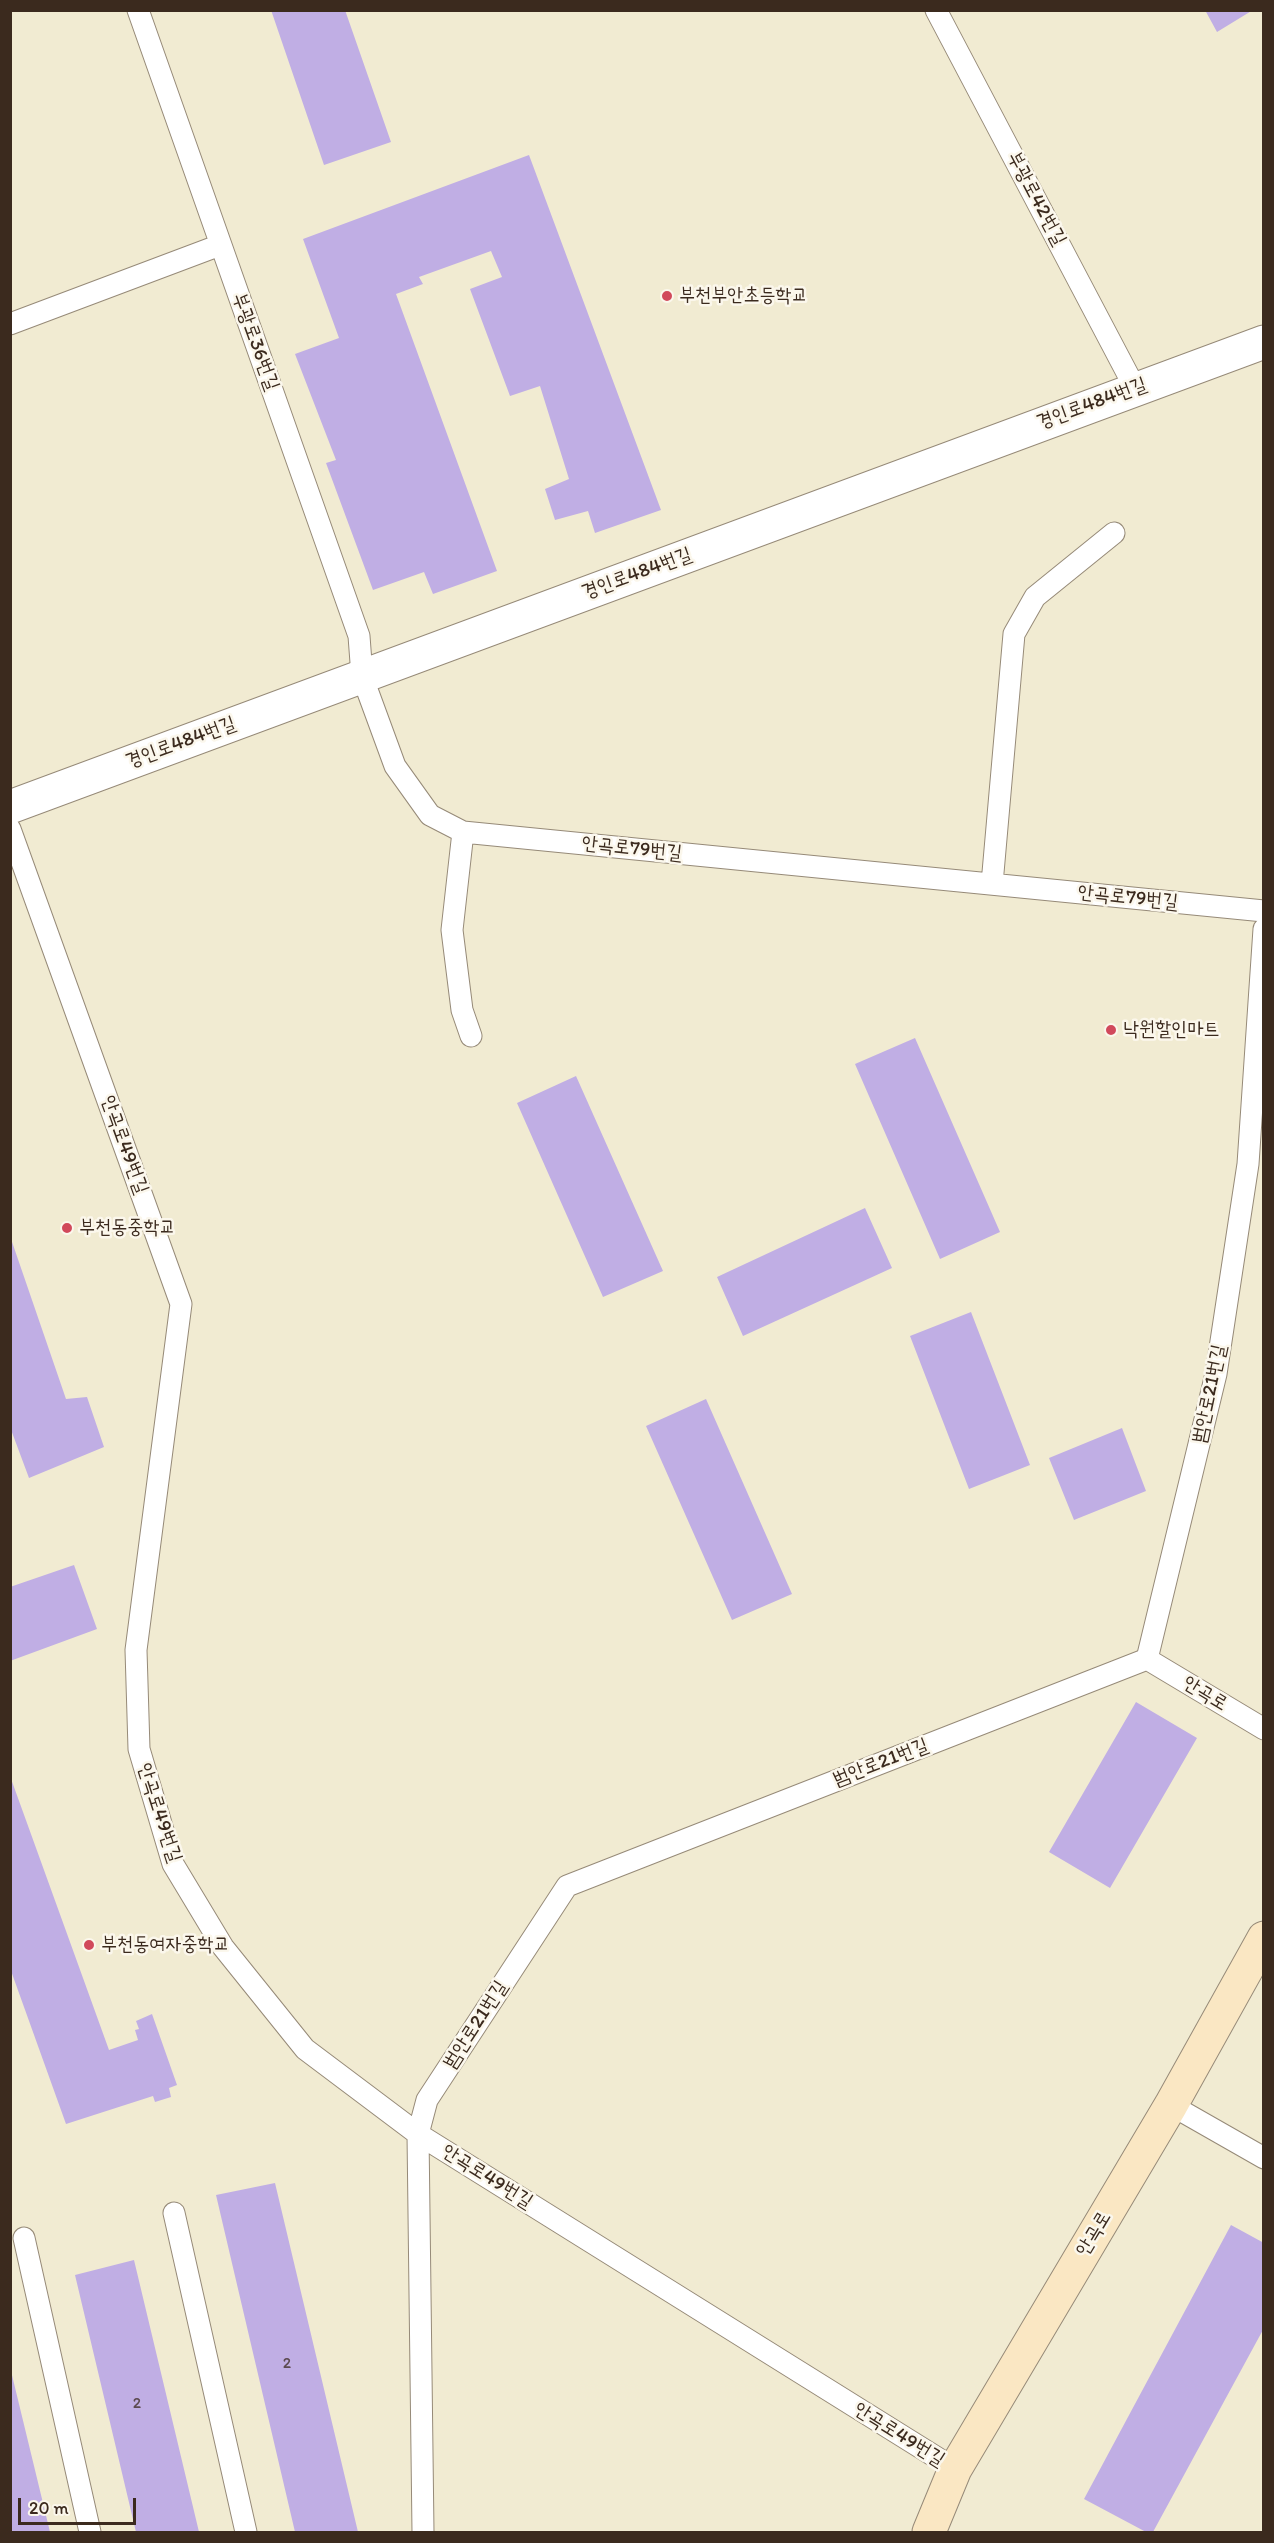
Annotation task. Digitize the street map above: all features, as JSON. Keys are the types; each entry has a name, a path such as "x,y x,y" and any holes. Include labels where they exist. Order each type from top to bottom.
{"street":[{"name":"경인로484번길","path":"10,807 1263,342"},
{"name":"안곡로","path":"929,2532 955,2469 1171,2105 1263,1938"}],"lane":[{"name":"부광로36번길","path":"138,10 359,636 362,676"},
{"name":"부광로42번길","path":"936,10 1136,388"},
{"path":"10,324 220,245"},
{"path":"992,884 1014,634 1035,597 1114,533"},
{"name":"안곡로79번길","path":"362,676 395,766 430,815 463,832 1263,911"},
{"name":"안곡로49번길","path":"10,829 181,1305 136,1650 139,1749 173,1864 223,1947 305,2049 418,2134 955,2469"},
{"path":"463,832 452,930 462,1010 471,1036"},
{"name":"범안로21번길","path":"423,2532 418,2134 427,2100 567,1886 1147,1659 1216,1374 1258,1087 1263,929"},
{"name":"안곡로","path":"1147,1659 1263,1729"},
{"path":"1171,2105 1263,2158"},
{"path":"174,2213 246,2532"},
{"path":"24,2238 90,2532"}],"building":[{"path":"271,10 345,10 391,142 324,165"},
{"path":"1205,10 1253,10 1217,32"},
{"path":"529,155 661,510 595,533 588,511 555,520 545,489 569,479 540,386 510,396 470,289 502,277 491,251 419,277 423,284 396,294 497,571 433,594 424,572 373,590 326,463 336,460 295,354 339,338 303,239"},
{"path":"915,1038 1000,1232 940,1259 855,1064"},
{"path":"576,1076 663,1271 603,1297 517,1103"},
{"path":"865,1208 892,1268 743,1336 717,1277"},
{"path":"10,1236 66,1399 87,1397 104,1447 29,1478 10,1427"},
{"path":"971,1312 1030,1465 969,1489 910,1336"},
{"path":"706,1399 792,1594 732,1620 646,1426"},
{"path":"1122,1428 1146,1491 1074,1520 1049,1458"},
{"path":"74,1565 97,1629 10,1661 10,1587"},
{"path":"1136,1702 1197,1738 1110,1888 1049,1852"},
{"path":"10,1776 109,2050 138,2040 135,2030 139,2029 136,2021 152,2014 177,2085 169,2088 171,2097 155,2102 153,2096 66,2124 10,1968"},
{"path":"275,2183 358,2532 295,2532 216,2195"},
{"path":"1231,2225 1264,2243 1264,2328 1153,2532 1146,2532 1084,2499"},
{"path":"134,2260 199,2532 136,2532 75,2275"},
{"path":"11,2371 50,2532 10,2532"}],"place":[{"name":"부천부안초등학교","path":"667,296"},
{"name":"낙원할인마트","path":"1111,1030"},
{"name":"부천동중학교","path":"67,1228"},
{"name":"부천동여자중학교","path":"89,1945"}]}
